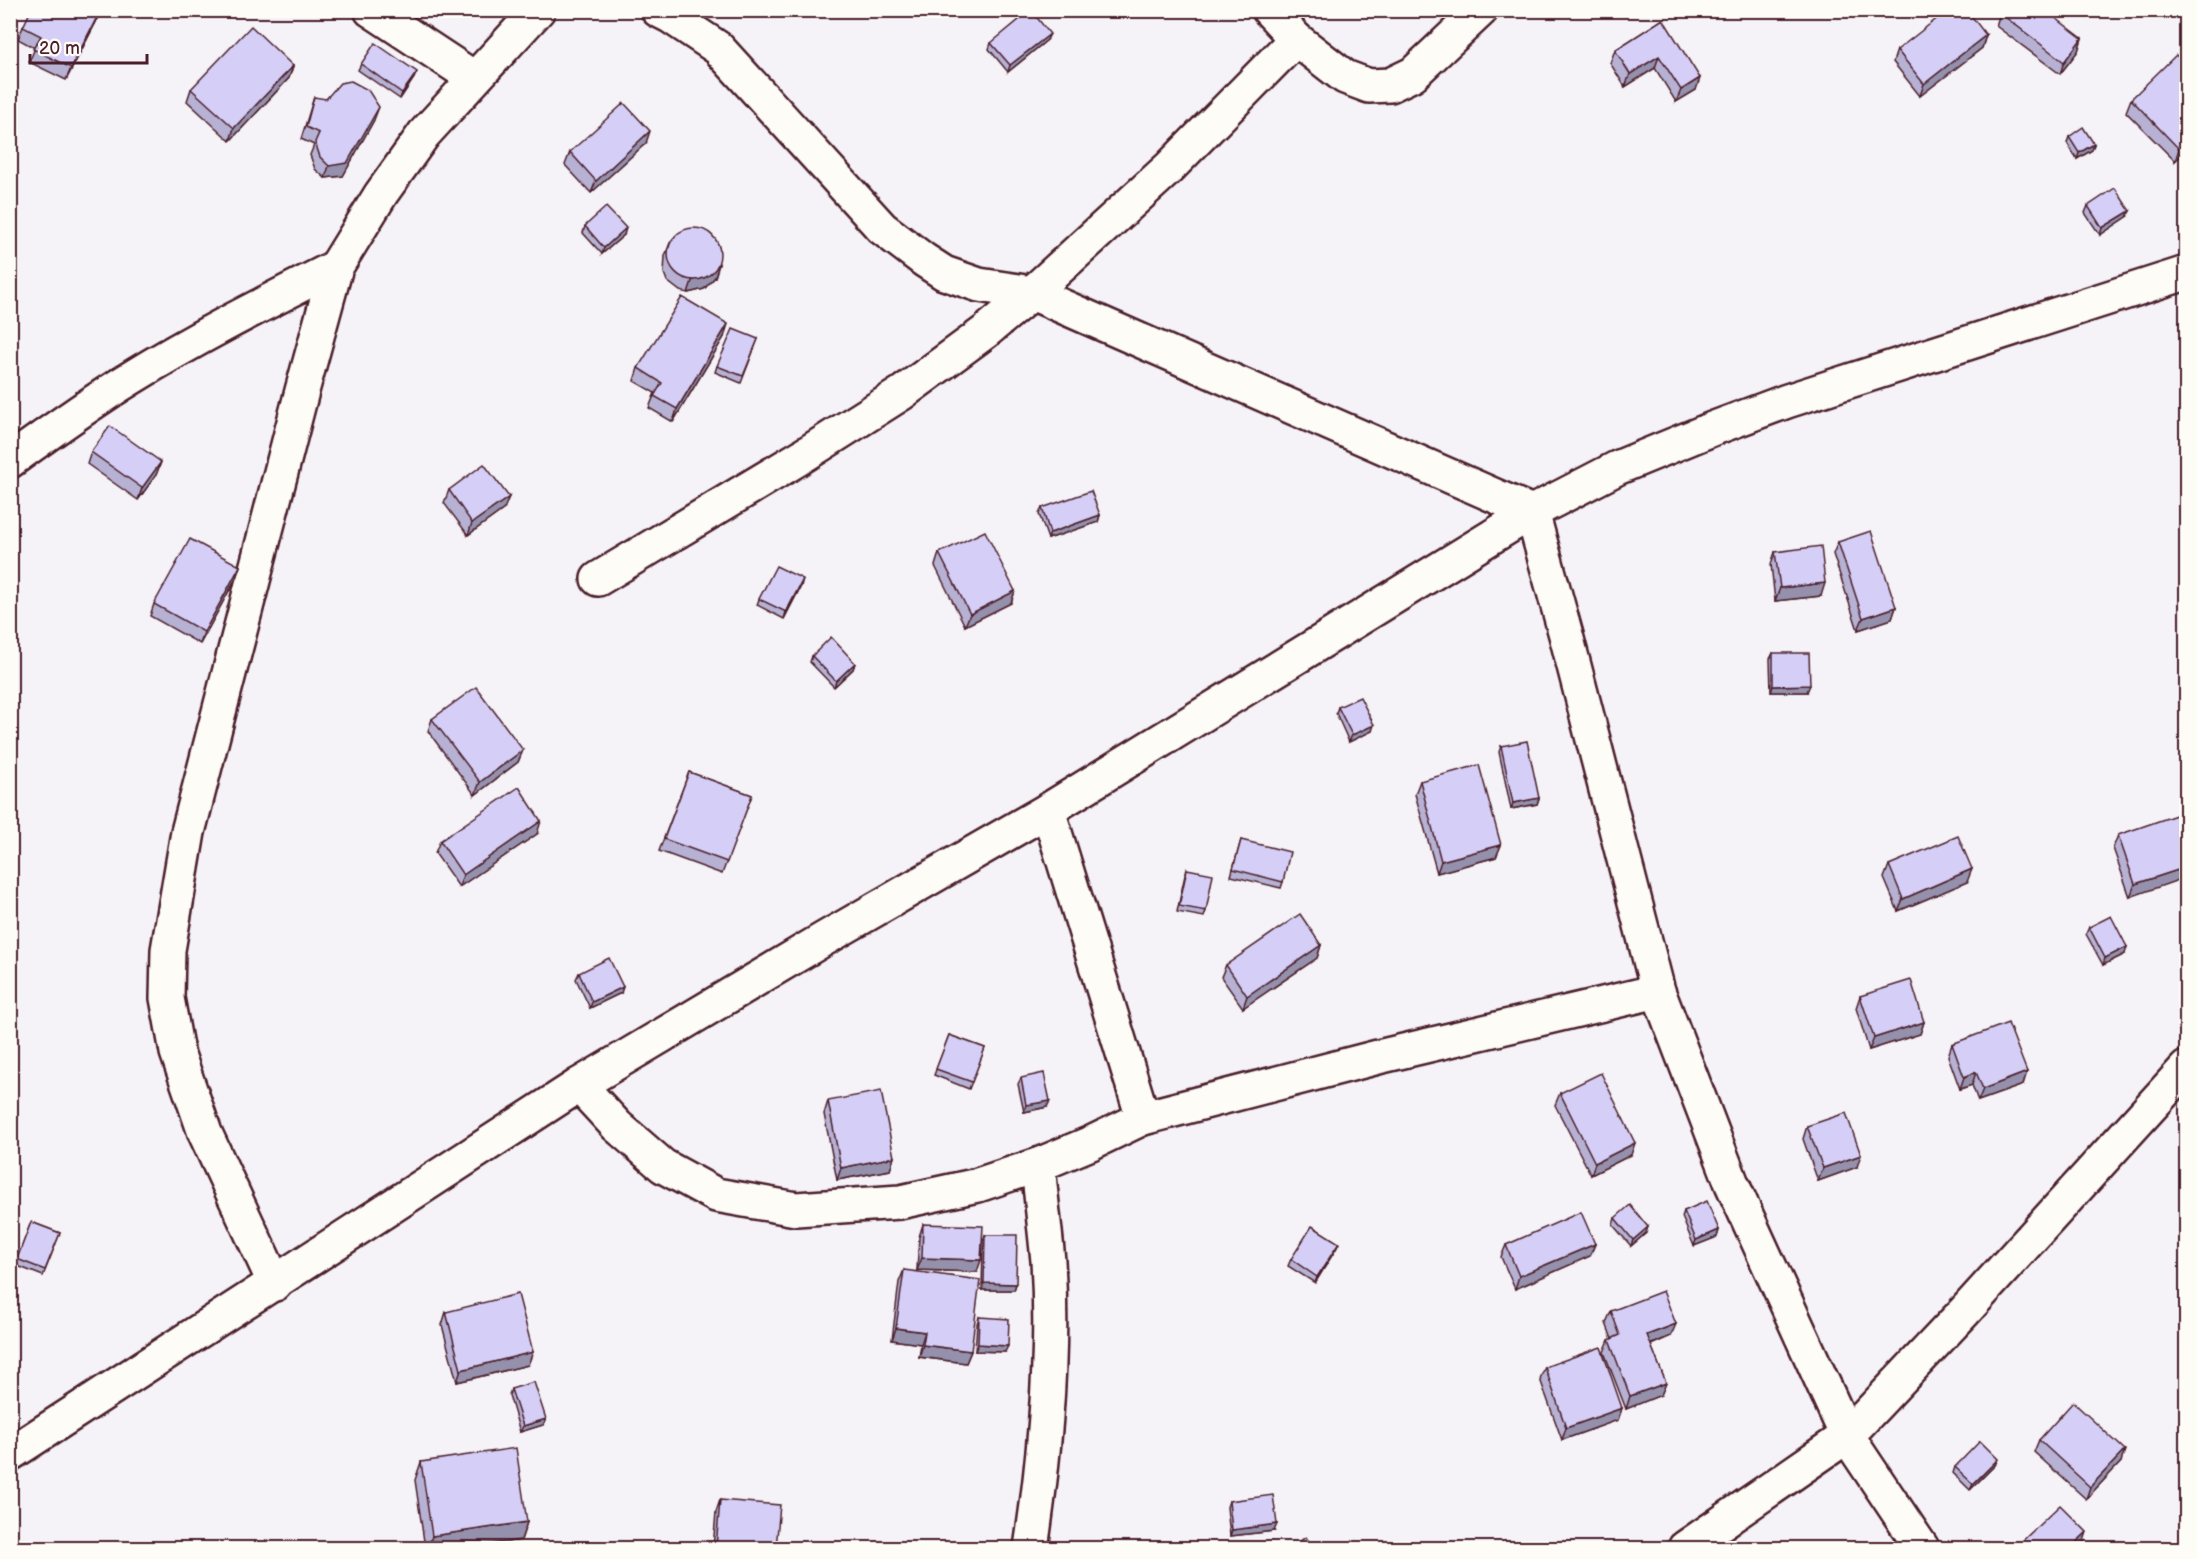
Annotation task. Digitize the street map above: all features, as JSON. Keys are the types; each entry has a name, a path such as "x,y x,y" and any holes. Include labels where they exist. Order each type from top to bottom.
{"street":[{"path":"371,10 474,78"},
{"path":"275,1284 205,1133 177,1052 167,998 168,950 188,832 336,267 381,194 424,134 538,10"},
{"path":"658,10 718,48 882,228 944,273 979,285 1032,293 1532,512"},
{"path":"1269,10 1296,39 1345,76 1369,86 1390,84 1413,74 1481,10"},
{"path":"598,579 801,457 902,393 984,332 1032,293 1169,168 1296,39"},
{"path":"10,461 52,430 131,378 222,326 336,267"},
{"path":"10,1454 579,1085 824,939 1048,810 1532,512 1617,468 1787,401 2187,273"},
{"path":"1532,512 1658,991 1732,1184 1847,1436 1922,1548"},
{"path":"1048,810 1143,1118"},
{"path":"579,1085 617,1126 663,1166 716,1195 796,1209 900,1202 978,1185 1038,1165 1143,1118 1377,1057 1658,991"},
{"path":"1685,1548 1847,1436 1965,1311 2187,1068"},
{"path":"1031,1548 1045,1440 1049,1341 1048,1262 1038,1165"}],"building":[{"path":"31,10 100,11 71,68 33,49 41,36 23,27"},
{"path":"1031,10 1050,34 1010,65 991,43"},
{"path":"1948,10 1967,10 1986,35 1924,84 1897,50"},
{"path":"2002,10 2045,10 2082,38 2064,62 2000,13"},
{"path":"1663,19 1700,78 1681,90 1659,56 1630,74 1615,50"},
{"path":"251,26 293,66 234,128 191,89"},
{"path":"375,43 417,72 402,93 361,64"},
{"path":"2176,55 2187,66 2187,142 2179,149 2131,99"},
{"path":"351,81 368,90 379,107 347,163 329,166 320,157 315,142 319,133 306,127 314,97 326,99 340,83"},
{"path":"624,103 650,131 596,181 570,152"},
{"path":"2083,127 2094,144 2079,153 2069,137"},
{"path":"2115,188 2130,211 2102,228 2088,206"},
{"path":"606,207 626,228 604,248 585,226"},
{"path":"689,228 699,228 713,235 720,254 713,273 699,280 689,280 679,276 672,269 668,259 668,249 672,239 679,232"},
{"path":"682,297 728,324 677,409 654,396 662,383 638,368"},
{"path":"733,329 758,339 743,376 717,366"},
{"path":"110,426 161,462 142,488 91,452"},
{"path":"484,464 509,497 472,523 449,490"},
{"path":"1091,491 1100,515 1050,533 1042,508"},
{"path":"985,531 1015,591 970,614 939,553"},
{"path":"1871,531 1896,607 1863,618 1838,542"},
{"path":"190,539 240,566 204,632 154,604"},
{"path":"1821,546 1825,583 1780,588 1775,552"},
{"path":"776,566 803,579 786,612 759,599"},
{"path":"831,637 855,663 836,681 812,656"},
{"path":"1773,653 1809,653 1810,685 1773,686"},
{"path":"476,687 523,750 480,782 432,719"},
{"path":"1360,697 1374,725 1352,735 1338,707"},
{"path":"1527,741 1539,798 1513,803 1501,746"},
{"path":"1479,765 1501,845 1441,861 1420,781"},
{"path":"689,772 752,795 727,862 664,839"},
{"path":"519,787 541,821 463,875 440,841"},
{"path":"2179,814 2187,835 2187,867 2135,884 2118,835"},
{"path":"1958,836 1972,869 1903,899 1889,865"},
{"path":"1241,840 1290,852 1283,882 1233,869"},
{"path":"1187,869 1213,874 1206,911 1179,906"},
{"path":"1300,914 1321,945 1247,996 1226,965"},
{"path":"2111,916 2127,947 2105,958 2089,927"},
{"path":"609,958 623,987 592,1002 579,973"},
{"path":"1911,980 1924,1022 1874,1038 1860,996"},
{"path":"2008,1023 2027,1072 1983,1089 1976,1072 1964,1077 1952,1044"},
{"path":"949,1035 985,1048 972,1082 936,1069"},
{"path":"1044,1073 1050,1101 1026,1105 1021,1078"},
{"path":"1601,1073 1635,1143 1595,1163 1560,1093"},
{"path":"881,1091 894,1157 841,1168 828,1101"},
{"path":"1846,1113 1861,1155 1823,1168 1807,1126"},
{"path":"1707,1201 1719,1230 1696,1240 1684,1211"},
{"path":"1630,1205 1648,1227 1633,1240 1615,1218"},
{"path":"1581,1212 1595,1244 1519,1276 1506,1245"},
{"path":"31,1222 60,1233 45,1270 17,1259"},
{"path":"923,1224 983,1226 981,1260 922,1258"},
{"path":"1312,1226 1339,1243 1317,1277 1291,1259"},
{"path":"985,1235 1017,1235 1016,1284 984,1283"},
{"path":"904,1270 980,1280 971,1351 923,1345 925,1332 896,1328"},
{"path":"1663,1291 1676,1324 1647,1335 1666,1383 1630,1396 1609,1340 1620,1335 1611,1311"},
{"path":"518,1294 533,1352 461,1370 446,1312"},
{"path":"979,1317 1009,1319 1008,1346 978,1344"},
{"path":"1601,1347 1622,1408 1566,1428 1545,1367"},
{"path":"534,1382 546,1419 523,1426 511,1389"},
{"path":"2073,1402 2125,1450 2090,1487 2039,1440"},
{"path":"1980,1441 1998,1459 1973,1484 1955,1467"},
{"path":"516,1448 527,1522 432,1536 421,1462"},
{"path":"1273,1495 1277,1524 1232,1530 1229,1501"},
{"path":"720,1500 780,1505 776,1548 716,1548"},
{"path":"2060,1505 2087,1532 2070,1548 2015,1548"},
{"path":"1306,1537 1313,1548 1289,1548"}]}
